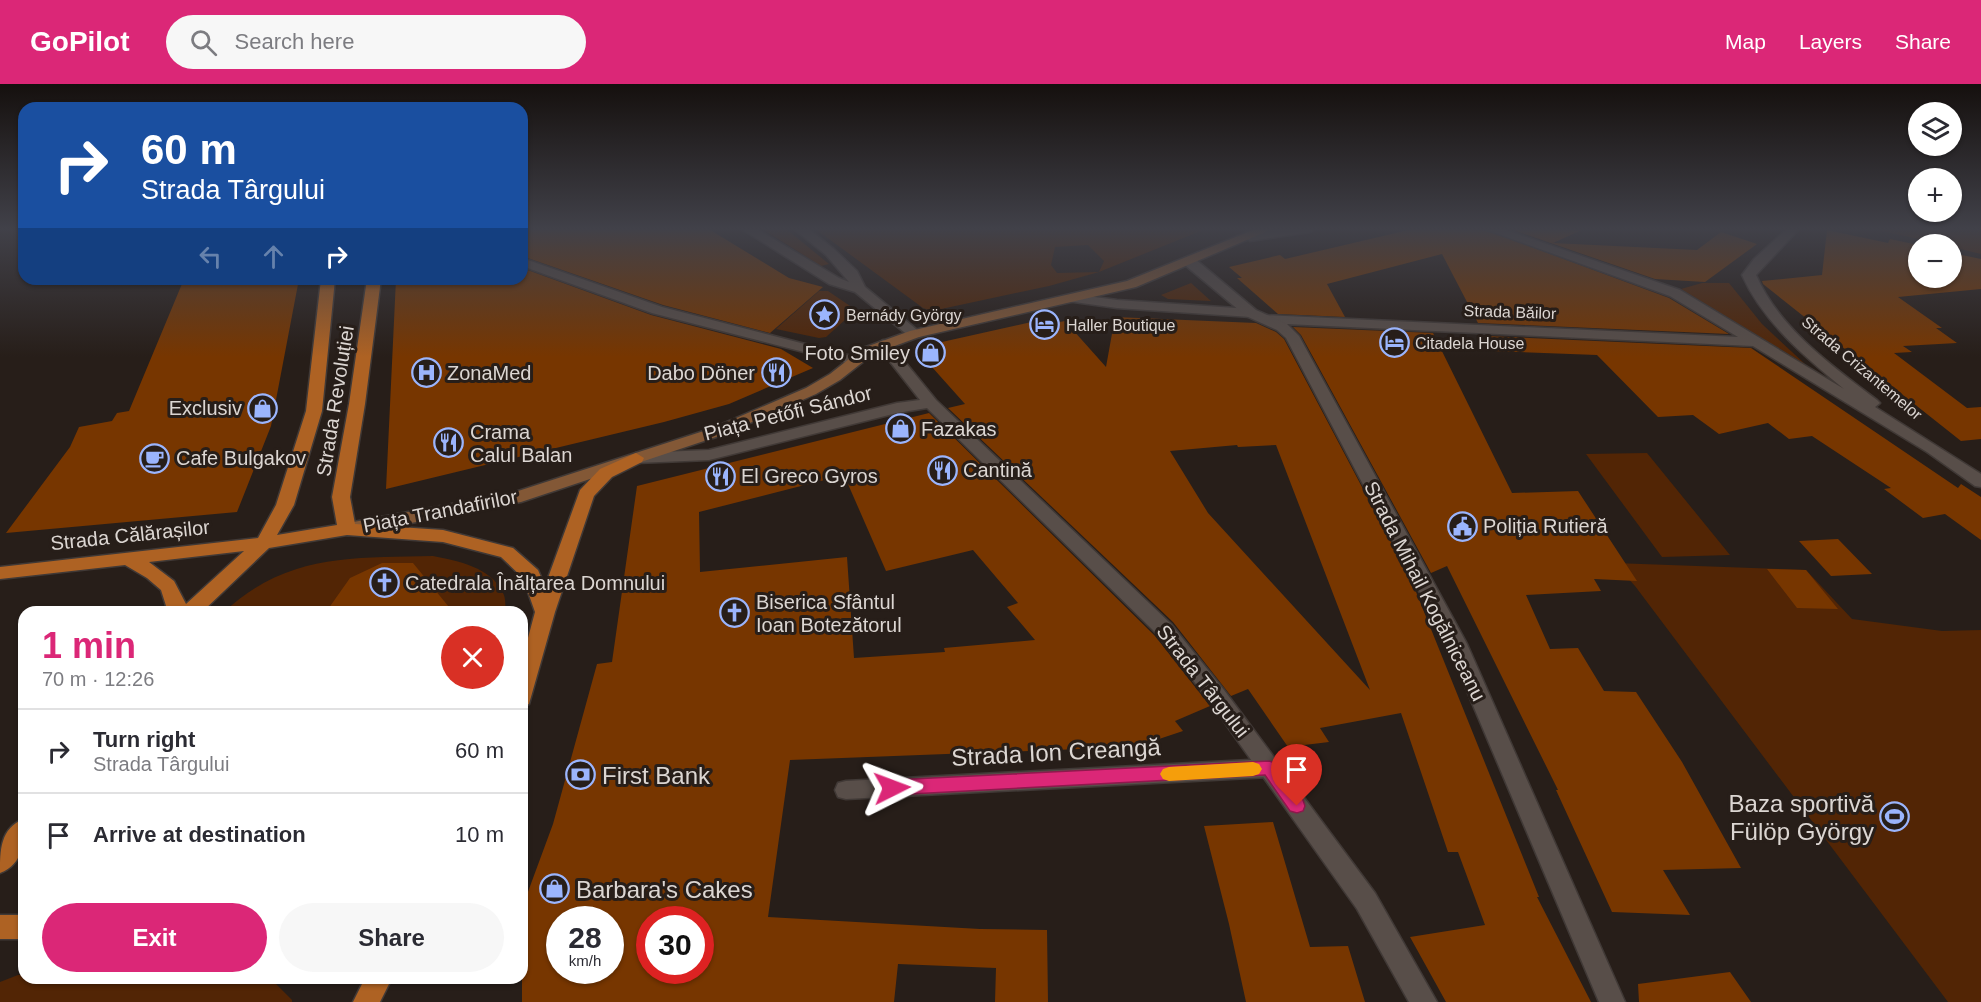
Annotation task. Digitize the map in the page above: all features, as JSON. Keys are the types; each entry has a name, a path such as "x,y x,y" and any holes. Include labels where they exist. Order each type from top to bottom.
{"main road":[{"name":"Piața Petőfi Sándor","path":"636,458 719,430 777,407 829,381 854,361 883,344 915,334 1131,284 1166,271"},
{"name":"Strada Revoluției","path":"264,543 285,505 314,411 327,285"},
{"name":"Strada Revoluției","path":"347,530 341,497 357,404 373,285"},
{"path":"528,676 545,612 586,494 606,473 636,458"},
{"name":"Piața Trandafirilor","path":"347,530 515,498 636,458"},
{"name":"Strada Călărașilor","path":"0,573 264,543 347,530"},
{"name":"Piața Trandafirilor","path":"347,530 443,536 507,552 531,575 545,612"},
{"path":"196,606 264,543"},
{"path":"128,559 153,572 170,586 176,606"},
{"path":"0,862 18,837"},
{"path":"0,927 18,927"},
{"path":"366,1002 376,984"}],"street":[{"path":"547,271 657,310 854,361"},
{"path":"817,271 834,281 860,289 915,334"},
{"path":"849,271 860,289"},
{"name":"Strada Mihail Kogălniceanu","path":"1201,271 1257,316 1282,327 1292,336 1457,644 1612,1002"},
{"path":"1611,271 1675,293 1933,449 1981,482"},
{"name":"Strada Crizantemelor","path":"1751,271 1749,275 1752,288 1775,316 1816,357 1864,398 1933,449"},
{"name":"Strada Băilor","path":"1072,298 1257,316 1757,342"},
{"path":"883,344 931,403"},
{"name":"Piața Petőfi Sándor","path":"636,458 709,455 897,408 931,403"},
{"name":"Strada Târgului","path":"931,403 1164,629 1366,901 1424,1002"},
{"name":"Strada Ion Creangă","path":"846,790 1269,768"}],"shaded area":[{"path":"872,271 1099,272 1049,286 932,311 923,308"},
{"path":"1191,283 1211,301 1168,299 1161,295"},
{"path":"1702,283 1729,283 1762,324 1805,364 1681,289"},
{"path":"819,291 828,291 856,310 826,337 819,338 776,329"},
{"path":"1647,453 1730,555 1662,557 1586,454"},
{"path":"433,556 473,567 491,577 498,584 504,595 506,606 232,606 272,579 297,569 348,559"},
{"name":"Baza sportivă Fülöp György","path":"1614,563 1806,570 1852,619 1942,631 1981,630 1981,1002 1948,1002 1635,586"},
{"path":"18,975 18,984 276,984 292,1002 0,1002 0,982"}],"building":[{"path":"530,271 651,315 781,349 813,368 729,404 664,422 386,489 396,285 528,285"},
{"path":"565,271 777,271 789,278 823,287 770,333 663,305"},
{"path":"1234,271 1377,271 1327,284 1345,317 1278,314 1237,278 1242,278"},
{"path":"1451,271 1596,271 1669,298 1729,334 1478,323"},
{"path":"1631,271 1720,271 1705,282 1655,279"},
{"path":"1822,271 1908,271 1908,288 1962,288 1962,271 1981,271 1981,289 1898,297 1942,328 1936,328 1957,343 1903,346 1912,352 1894,353 1967,408 1981,407 1981,439 1961,441 1762,281 1822,275"},
{"path":"182,285 298,285 271,426 237,512 6,533 70,447 79,427 112,421 117,413 129,411"},
{"path":"1115,317 1256,323 1276,332 1284,339 1412,582 1539,897 1537,897 1591,1002 1446,1002 1410,937 1485,925 1458,852 1448,852 1401,713 1320,728 1329,742 1288,747 1248,689 1231,696 1173,622 948,408 965,404 915,348 1049,318 1054,323 1065,321 1106,367","holes":["1237,445 1238,447 1276,445 1370,690 1208,513 1170,451"]},
{"path":"1293,327 1433,333 1512,493 1578,491 1637,581 1594,579 1601,591 1526,595 1550,649 1578,648 1604,691 1636,692 1682,762 1741,868 1663,870 1690,915 1612,912 1556,790 1558,790 1447,566 1431,573 1301,335"},
{"path":"1485,336 1751,348 1958,488 1961,484 1981,497 1981,540 1945,514 1923,518 1884,489 1891,488 1812,436 1789,439 1768,423 1719,434 1693,415 1658,417 1597,355 1493,351"},
{"path":"929,413 1155,636 1210,706 1175,721 1183,731 1159,739 1153,744 790,760 768,917 980,929 1047,930 1048,1002 995,1002 996,968 898,964 894,1002 522,1002 522,984 528,984 528,892 553,824 597,664 612,662 637,486","holes":["844,475 886,571 973,550 1018,603 1007,607 1035,640 944,648 945,652 854,658 847,557 700,572 699,512"]},
{"path":"1838,539 1872,574 1831,576 1799,541"},
{"name":"Catedrala Înălțarea Domnului","path":"382,563 413,563 448,606 330,606 350,578"},
{"path":"1767,569 1806,570 1838,609 1797,608"},
{"path":"1273,822 1310,947 1348,946 1365,1002 1246,1002 1204,826"},
{"path":"1730,972 1751,1002 1639,1002 1638,984"}],"slow traffic":[{"path":"1169,774 1253,769"}],"place":[{"name":"Bernády György","path":"825,315"},
{"name":"Haller Boutique","path":"1045,325"},
{"name":"Citadela House","path":"1394,343"},
{"name":"Foto Smiley","path":"931,353"},
{"name":"ZonaMed","path":"426,373"},
{"name":"Dabo Döner","path":"776,373"},
{"name":"Exclusiv","path":"263,408"},
{"name":"Fazakas","path":"900,429"},
{"name":"Crama Calul Balan","path":"449,443"},
{"name":"Cafe Bulgakov","path":"155,458"},
{"name":"Cantină","path":"942,470"},
{"name":"El Greco Gyros","path":"720,476"},
{"name":"Poliția Rutieră","path":"1462,526"},
{"name":"Catedrala Înălțarea Domnului","path":"384,583"},
{"name":"Biserica Sfântul Ioan Botezătorul","path":"735,613"},
{"name":"First Bank","path":"581,775"},
{"name":"Baza sportivă Fülöp György","path":"1895,817"},
{"name":"Barbara's Cakes","path":"555,889"}],"route":[{"path":"892,788 1269,768 1297,806"}]}
